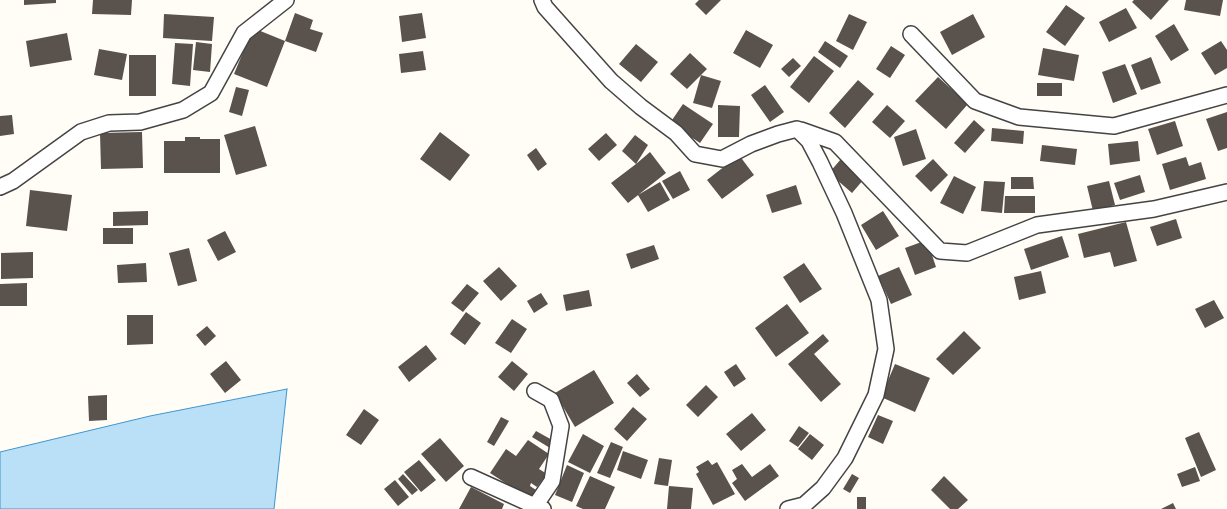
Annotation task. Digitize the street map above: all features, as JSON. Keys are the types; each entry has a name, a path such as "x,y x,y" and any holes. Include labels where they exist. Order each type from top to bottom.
{"street":[{"path":"0,188 13,181 81,132 109,123 140,122 183,110 211,93 244,33 286,0"},
{"path":"542,0 545,7 610,81 676,133 695,154 722,159 760,141 797,129 835,142 940,251 967,252 1037,225 1154,209 1227,192"},
{"path":"911,34 975,101 1019,117 1114,126 1227,95"},
{"path":"793,508 804,505 823,488 845,458 876,395 886,349 879,300 866,264 820,162 809,141 797,129"},
{"path":"470,477 539,508 552,481 561,426 551,400 535,391"}],"water":[{"path":"287,389 274,509 0,509 0,452 150,416"}],"building":[{"path":"24,0 56,0 56,3 24,5"},
{"path":"93,0 132,0 131,15 92,14"},
{"path":"699,0 721,0 706,15 695,4"},
{"path":"1134,0 1169,0 1151,20 1132,2"},
{"path":"1186,0 1223,0 1220,16 1184,10"},
{"path":"1066,5 1085,18 1065,46 1046,32"},
{"path":"1126,8 1137,28 1109,42 1099,22"},
{"path":"295,13 313,20 310,29 323,33 316,52 285,41"},
{"path":"422,13 426,38 402,42 399,16"},
{"path":"164,14 214,17 212,41 163,38"},
{"path":"849,14 867,22 853,50 836,41"},
{"path":"973,14 985,37 952,55 940,32"},
{"path":"1174,24 1189,50 1171,61 1155,36"},
{"path":"253,28 285,41 267,87 234,74"},
{"path":"746,30 773,45 760,68 733,53"},
{"path":"67,33 72,60 30,67 26,41"},
{"path":"825,41 848,56 840,68 818,52"},
{"path":"1221,41 1227,50 1227,68 1215,75 1201,53"},
{"path":"196,42 212,44 210,72 193,70"},
{"path":"175,43 193,44 190,86 172,84"},
{"path":"636,44 658,62 641,82 619,64"},
{"path":"891,46 905,55 890,78 876,69"},
{"path":"1043,48 1079,55 1074,81 1038,75"},
{"path":"99,49 127,54 122,80 94,75"},
{"path":"423,51 426,70 401,73 399,54"},
{"path":"690,53 707,69 687,89 670,74"},
{"path":"129,55 156,55 156,96 129,96"},
{"path":"814,56 834,71 809,103 790,87"},
{"path":"1151,57 1161,83 1141,90 1131,65"},
{"path":"793,58 801,66 789,77 781,69"},
{"path":"1125,64 1137,94 1113,103 1102,72"},
{"path":"701,75 721,81 712,108 693,103"},
{"path":"938,77 968,104 946,129 915,101"},
{"path":"858,80 874,94 845,128 829,113"},
{"path":"1037,83 1062,83 1062,96 1037,96"},
{"path":"765,85 784,112 770,122 751,95"},
{"path":"236,87 249,90 242,116 229,112"},
{"path":"683,104 713,124 700,143 670,123"},
{"path":"718,105 740,106 739,137 718,137"},
{"path":"887,105 905,121 890,138 872,122"},
{"path":"1227,112 1227,148 1218,151 1206,119"},
{"path":"12,115 14,134 0,136 0,116"},
{"path":"974,120 985,130 965,153 954,143"},
{"path":"1175,121 1183,146 1157,155 1148,129"},
{"path":"255,126 267,166 236,175 224,135"},
{"path":"992,128 1024,131 1023,144 991,141"},
{"path":"916,129 926,159 903,166 894,137"},
{"path":"142,132 143,168 101,169 100,133"},
{"path":"440,132 470,155 450,181 420,159"},
{"path":"606,133 617,145 599,161 588,149"},
{"path":"635,135 648,145 636,164 622,151"},
{"path":"185,137 220,139 220,173 164,173 164,141 185,141"},
{"path":"1138,141 1140,161 1110,165 1108,144"},
{"path":"1042,145 1077,149 1075,165 1040,161"},
{"path":"536,148 547,164 538,171 527,155"},
{"path":"650,152 666,173 628,203 611,183"},
{"path":"739,155 754,175 722,199 707,180"},
{"path":"1186,157 1189,166 1201,162 1206,179 1170,190 1162,164"},
{"path":"841,159 864,179 852,193 829,173"},
{"path":"933,159 948,175 931,192 915,176"},
{"path":"680,171 690,190 673,199 662,181"},
{"path":"1140,175 1145,192 1120,200 1114,183"},
{"path":"954,176 976,187 963,214 940,203"},
{"path":"1011,177 1033,177 1034,189 1011,189"},
{"path":"984,181 1005,182 1002,213 981,211"},
{"path":"1109,181 1115,205 1093,211 1087,186"},
{"path":"660,182 670,200 648,212 638,195"},
{"path":"796,185 802,204 772,213 766,195"},
{"path":"30,190 72,195 67,231 26,226"},
{"path":"1005,196 1035,196 1035,213 1004,213"},
{"path":"148,211 148,225 113,226 113,212"},
{"path":"883,211 899,236 876,250 861,225"},
{"path":"1176,219 1182,238 1157,246 1150,227"},
{"path":"1126,222 1137,261 1114,267 1110,252 1084,258 1078,234"},
{"path":"103,228 133,228 133,244 103,244"},
{"path":"225,231 236,252 218,261 207,240"},
{"path":"1062,236 1069,257 1031,270 1024,249"},
{"path":"927,240 936,267 915,275 905,248"},
{"path":"654,245 659,259 631,269 626,254"},
{"path":"189,248 197,281 178,286 169,253"},
{"path":"33,252 33,278 1,279 1,253"},
{"path":"146,263 147,282 118,283 117,265"},
{"path":"804,263 822,289 800,303 783,277"},
{"path":"499,267 517,286 501,301 483,281"},
{"path":"899,267 912,295 891,304 878,276"},
{"path":"1041,271 1046,293 1019,300 1014,277"},
{"path":"27,283 27,306 0,306 0,284"},
{"path":"467,284 479,293 463,312 451,303"},
{"path":"589,290 592,306 566,311 563,295"},
{"path":"541,293 548,304 534,313 527,301"},
{"path":"1214,300 1224,318 1205,328 1195,309"},
{"path":"787,304 809,333 776,357 755,328"},
{"path":"466,312 481,323 465,345 450,334"},
{"path":"127,315 153,315 153,344 127,345"},
{"path":"512,319 527,329 511,353 495,343"},
{"path":"207,326 216,336 205,346 196,335"},
{"path":"964,331 981,348 953,375 936,359"},
{"path":"823,334 829,341 814,354 841,384 821,402 788,364"},
{"path":"426,345 437,359 409,382 398,367"},
{"path":"226,361 241,380 225,393 210,374"},
{"path":"512,361 528,374 514,391 498,377"},
{"path":"736,364 746,379 734,387 724,372"},
{"path":"895,364 930,378 915,412 881,397"},
{"path":"594,370 614,403 575,427 555,393"},
{"path":"637,374 650,389 640,397 627,383"},
{"path":"706,385 718,397 698,417 686,405"},
{"path":"107,395 107,420 89,421 88,396"},
{"path":"633,407 647,419 627,441 614,429"},
{"path":"364,409 379,420 361,445 346,435"},
{"path":"752,413 766,430 741,451 726,434"},
{"path":"878,415 893,421 883,444 868,437"},
{"path":"501,417 509,421 494,446 487,442"},
{"path":"799,426 809,433 798,447 789,441"},
{"path":"536,431 554,441 550,448 532,437"},
{"path":"1199,432 1216,470 1201,477 1185,438"},
{"path":"583,434 604,446 590,473 568,462"},
{"path":"810,434 824,445 812,460 798,449"},
{"path":"440,438 464,466 446,482 421,454"},
{"path":"528,440 549,454 539,469 547,474 537,487 531,483 530,486 536,490 530,499 490,473 506,449 516,456"},
{"path":"611,442 623,447 610,478 597,473"},
{"path":"623,451 648,460 641,479 617,470"},
{"path":"659,458 672,460 668,486 654,484"},
{"path":"419,460 436,480 421,492 404,472"},
{"path":"708,460 712,465 717,462 735,494 713,505 696,474 699,472 696,467"},
{"path":"742,464 752,477 770,464 779,476 745,501 732,483 737,479 732,470"},
{"path":"567,465 584,473 572,502 555,495"},
{"path":"1195,467 1200,481 1182,487 1177,474"},
{"path":"403,474 418,490 412,495 398,479"},
{"path":"852,474 859,478 850,493 843,489"},
{"path":"590,476 615,487 605,509 583,509 576,506"},
{"path":"944,476 968,500 958,509 950,509 931,490"},
{"path":"395,480 409,497 398,506 384,489"},
{"path":"669,486 693,488 691,509 667,509"},
{"path":"471,487 504,504 502,509 459,509"},
{"path":"857,497 866,497 866,509 857,509"},
{"path":"1173,503 1176,509 1161,509"}]}
